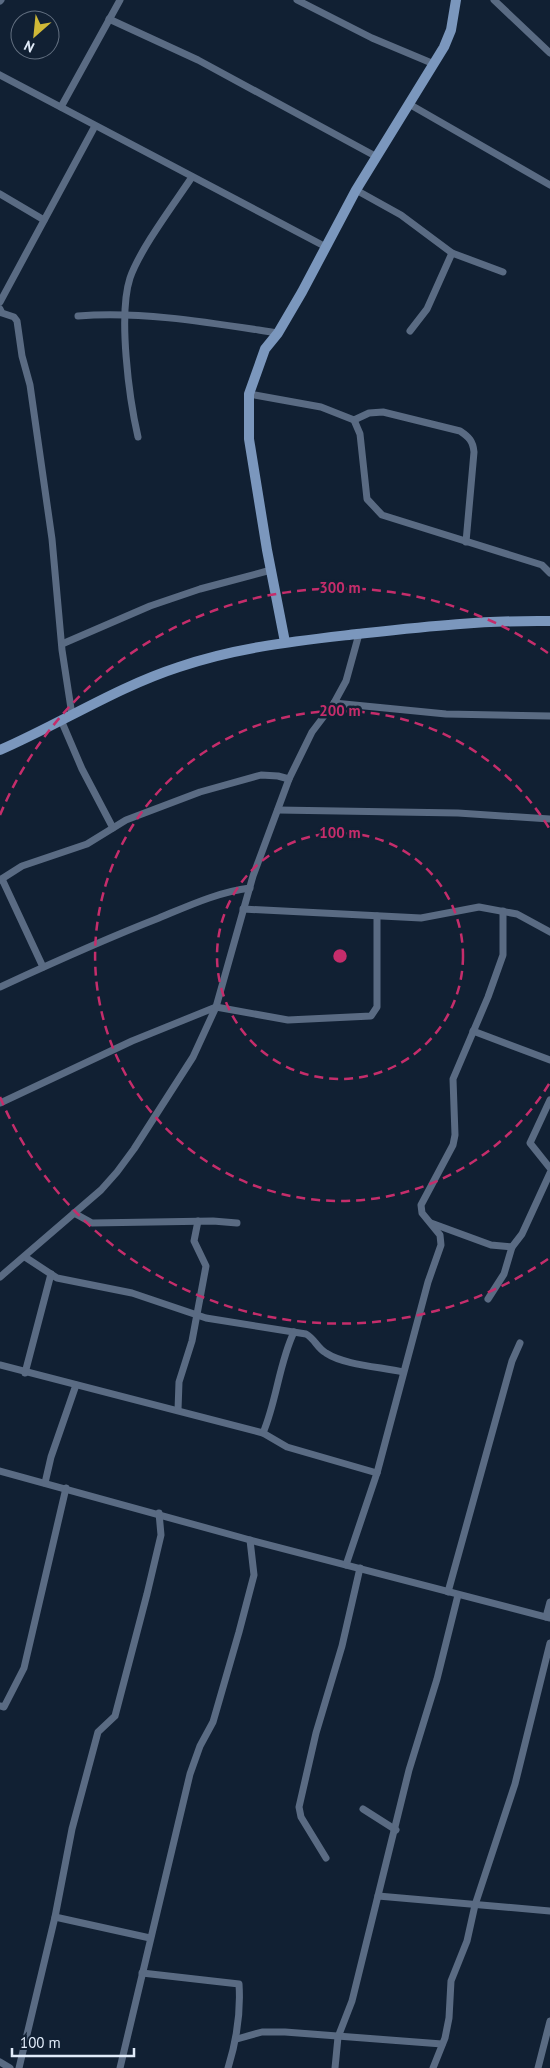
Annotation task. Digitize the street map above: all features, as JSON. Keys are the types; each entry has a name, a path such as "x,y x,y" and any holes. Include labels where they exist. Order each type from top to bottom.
{"street":[{"path":"61,107 120,0"},
{"path":"297,0 372,38 434,64"},
{"path":"285,642 249,439 249,394 265,349 278,333 356,190 434,64 451,30 456,0"},
{"path":"494,0 550,53"},
{"path":"109,19 198,60 377,157"},
{"path":"0,75 326,247"},
{"path":"409,104 550,185"},
{"path":"0,302 95,126"},
{"path":"138,437 131,407 126,295 137,263 192,177"},
{"path":"356,190 401,215 452,253 503,272"},
{"path":"0,194 44,220"},
{"path":"410,330 426,309 452,253"},
{"path":"0,309 2,313 14,317 17,321 22,356 30,385 52,539 62,644 72,715"},
{"path":"78,316 126,314 224,324 278,333"},
{"path":"249,394 321,407 354,420 370,413 383,412 460,431 469,436 473,442 474,452 466,542"},
{"path":"354,420 360,434 367,499 372,507 382,515 542,565 550,572"},
{"path":"62,644 175,598 271,570"},
{"path":"0,750 178,667 285,642 428,625 511,620 550,620"},
{"path":"0,1277 100,1190 134,1149 193,1057 216,1007 250,888 289,779 312,732 334,703 349,674 359,634"},
{"path":"334,703 446,714 550,716"},
{"path":"61,720 82,769 113,828"},
{"path":"43,967 1,879 28,863 86,844 126,820 226,783 261,775 289,779"},
{"path":"278,810 458,813 550,819"},
{"path":"0,987 108,938 200,901 229,891 250,888"},
{"path":"244,909 421,918 460,909 479,907 517,914 550,932"},
{"path":"346,1565 377,1473 428,1282 441,1245 440,1235 422,1213 421,1205 453,1145 455,1135 453,1079 503,956 503,911"},
{"path":"0,1103 132,1041 216,1007 264,1014 288,1020 372,1016 376,1008 377,916"},
{"path":"473,1031 550,1060"},
{"path":"550,1100 530,1143 550,1168"},
{"path":"488,1299 504,1274 512,1247 522,1234 550,1173"},
{"path":"74,1213 92,1223 198,1221 237,1223"},
{"path":"178,1410 179,1382 192,1341 206,1266 194,1241 198,1221"},
{"path":"431,1223 491,1245 512,1247"},
{"path":"25,1257 51,1274 75,1282 147,1297 196,1315 306,1334 315,1339 319,1349 335,1358 403,1372"},
{"path":"25,1373 51,1274"},
{"path":"263,1433 271,1415 287,1346 294,1332"},
{"path":"448,1592 509,1370 520,1343"},
{"path":"0,1365 263,1433 286,1447 377,1473"},
{"path":"45,1483 53,1450 76,1385"},
{"path":"0,1471 159,1513 250,1540 548,1618 550,1602"},
{"path":"0,1706 4,1706 24,1668 66,1488"},
{"path":"19,2068 55,1917 72,1830 98,1732 115,1716 126,1668 147,1594 160,1535 159,1513"},
{"path":"120,2068 190,1774 200,1746 213,1722 254,1575 250,1540"},
{"path":"326,1858 301,1817 299,1807 316,1733 342,1646 360,1568"},
{"path":"335,2068 338,2037 352,2001 396,1830 409,1770 435,1688 458,1595"},
{"path":"433,2068 449,2018 451,1981 466,1941 475,1905 514,1784 550,1643"},
{"path":"363,1809 396,1830"},
{"path":"378,1896 550,1911"},
{"path":"55,1917 150,1938"},
{"path":"142,1973 239,1984 241,2012 228,2068"},
{"path":"538,2068 550,2021"},
{"path":"236,2039 262,2032 285,2032 442,2044"},
{"path":"0,2062 10,2068"}]}
